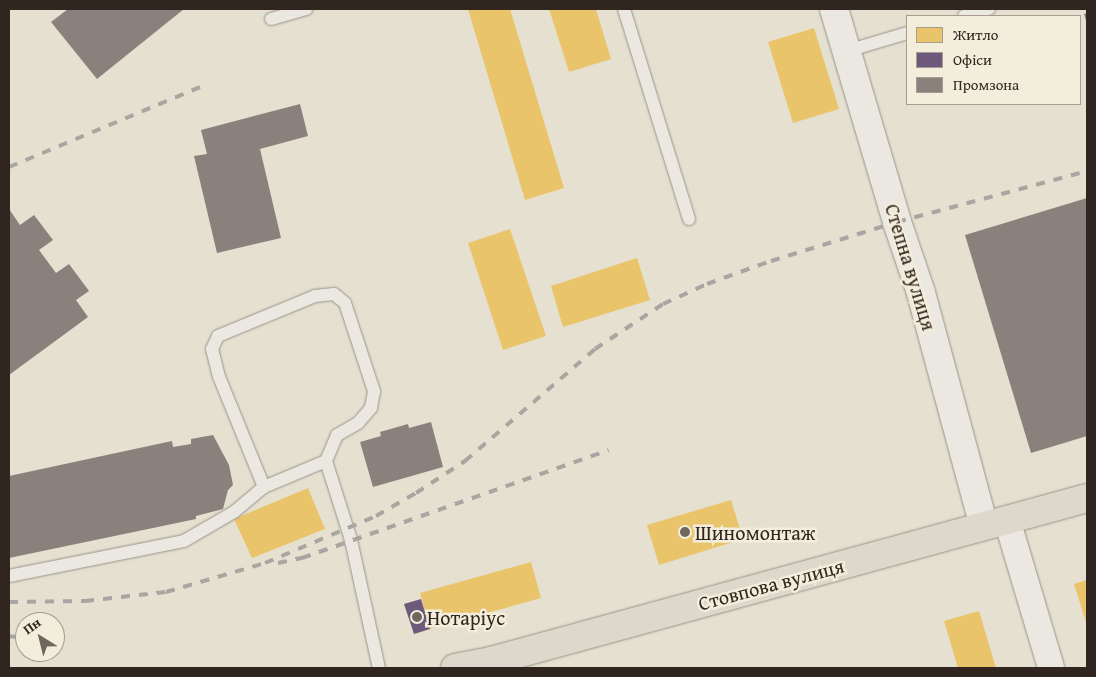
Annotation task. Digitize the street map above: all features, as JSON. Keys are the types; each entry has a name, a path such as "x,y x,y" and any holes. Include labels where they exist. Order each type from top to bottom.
{"main road":[{"name":"Степна вулиця","path":"834,9 897,222 995,523"},
{"name":"Стовпова вулиця","path":"455,668 491,661 1087,498"}],"street":[{"name":"Степна вулиця","path":"995,523 1051,668"}],"lane":[{"path":"271,20 307,9"},
{"path":"624,9 689,219"},
{"path":"968,15 990,9"},
{"path":"847,51 906,33"},
{"path":"264,487 219,377 212,349 218,336 315,296 334,294 346,303 374,391 371,408 358,423 336,435 326,461 351,540 379,668"},
{"path":"9,576 184,541 234,512 264,487 326,461"}],"building: Житло":[{"path":"468,9 510,9 564,188 525,200"},
{"path":"549,9 596,9 611,59 569,72"},
{"path":"814,28 839,109 793,123 768,42"},
{"path":"510,229 546,336 503,350 468,243"},
{"path":"637,258 650,300 563,327 551,286"},
{"path":"308,488 325,529 252,558 234,519"},
{"path":"731,500 743,539 659,565 647,525"},
{"path":"531,562 541,598 430,629 420,593"},
{"path":"1087,580 1087,625 1074,584"},
{"path":"979,611 996,668 958,668 944,621"}],"building: Офіси":[{"name":"Нотаріус","path":"421,599 430,629 414,634 404,604"}],"building: Промзона":[{"path":"68,9 184,9 97,79 51,22"},
{"path":"1087,13 1087,24 1084,14"},
{"path":"300,104 308,136 260,149 281,238 217,253 194,156 207,154 201,130"},
{"path":"1087,198 1087,436 1031,453 965,235"},
{"path":"9,209 20,225 34,215 53,240 39,250 56,273 69,264 89,291 76,300 88,317 9,375"},
{"path":"431,422 443,467 373,487 360,442 381,436 380,432 408,424 409,428"},
{"path":"213,435 229,465 233,485 228,490 223,509 196,516 196,519 9,558 9,476 172,441 173,447 191,444 191,439"}],"railway":[{"path":"9,167 200,87"},
{"path":"9,602 85,601 166,592 265,563 376,516 416,493 465,461 595,349 663,304 707,284 771,261 897,222 1087,171"},
{"path":"278,563 302,558 609,450"},
{"path":"9,636 15,637"}],"place":[{"name":"Шиномонтаж","path":"685,532"},
{"name":"Нотаріус","path":"417,617"}]}
